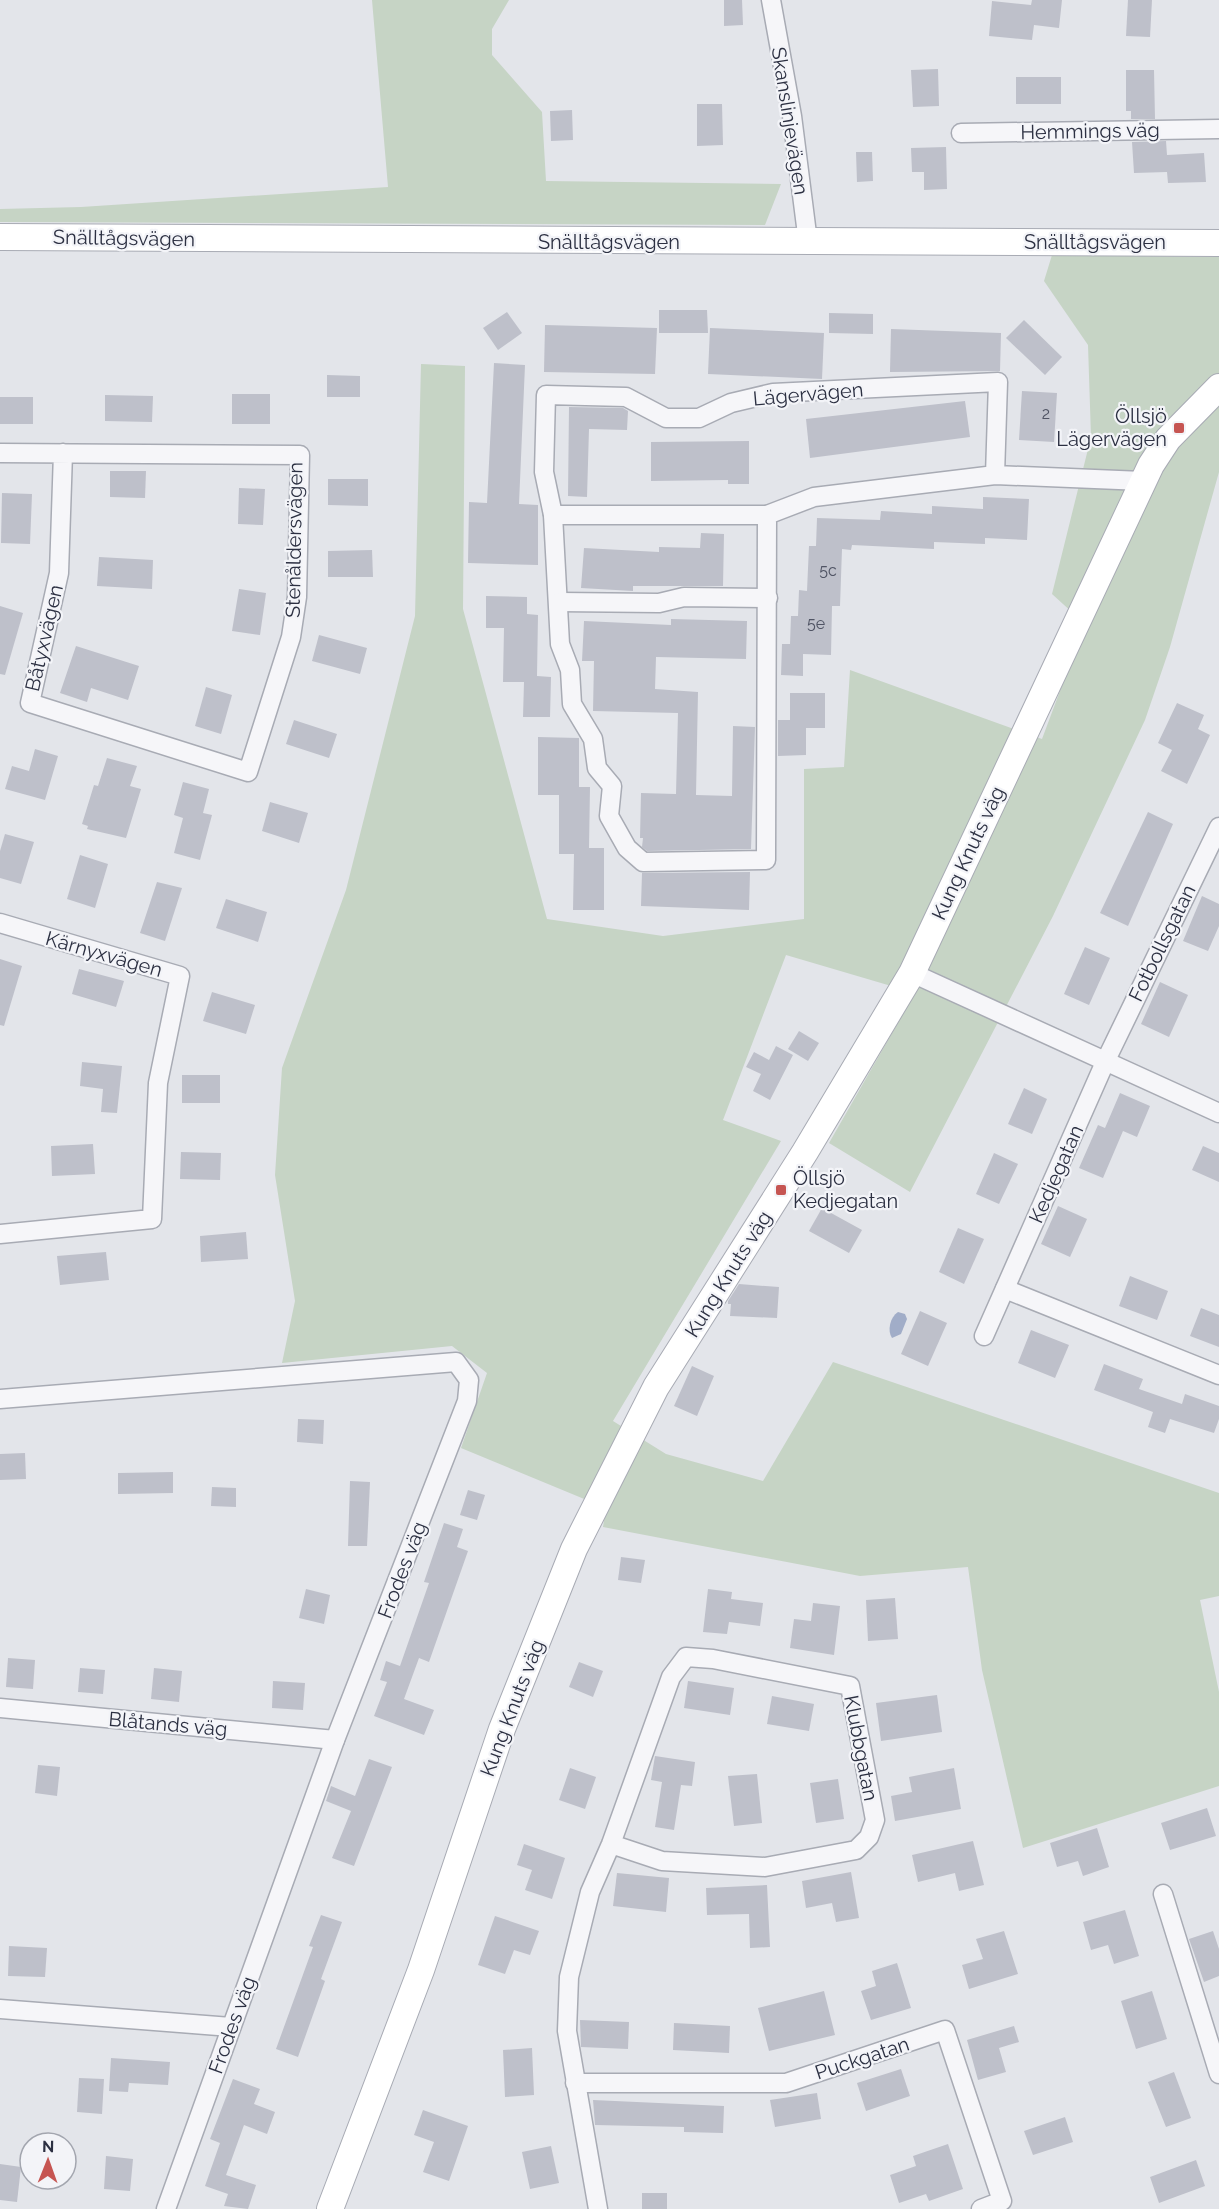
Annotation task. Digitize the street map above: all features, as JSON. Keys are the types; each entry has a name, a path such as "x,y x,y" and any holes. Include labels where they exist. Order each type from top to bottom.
{"street":[{"name":"Skanslinjevägen","path":"771,0 792,116 808,242"},
{"name":"Hemmings väg","path":"961,133 1219,129"},
{"name":"Snälltågsvägen","path":"0,237 1219,243"},
{"name":"Lägervägen","path":"767,515 766,860 644,862 627,848 609,816 612,786 597,768 593,739 572,704 570,670 560,644 559,602 555,586 553,515 544,471 546,395 626,397 666,418 699,418 731,403 773,393 998,382 995,475"},
{"name":"Kung Knuts väg","path":"330,2209 421,1970 502,1729 574,1549 656,1387 798,1161 912,973 1143,481 1168,439 1219,387"},
{"name":"Stenåldersvägen","path":"0,453 300,455 297,597 291,636 248,772"},
{"name":"Båtyxvägen","path":"63,453 59,573 30,703 248,772"},
{"path":"553,515 767,515 814,497 995,475 1143,481"},
{"path":"559,602 659,603 684,597 768,598"},
{"name":"Fotbollsgatan","path":"1106,1060 1219,827"},
{"name":"Kärnyxvägen","path":"0,923 180,976 158,1083 152,1219 0,1234"},
{"path":"912,973 1219,1113"},
{"name":"Kedjegatan","path":"984,1336 1106,1060"},
{"path":"1005,1289 1219,1375"},
{"name":"Frodes väg","path":"0,1399 456,1362 469,1380 467,1401 335,1740 166,2209"},
{"name":"Klubbgatan","path":"598,2209 567,2031 570,1977 590,1892 611,1844 671,1677 686,1656 713,1659 850,1686 874,1820 868,1837 856,1850 765,1867 662,1861 611,1844"},
{"name":"Blåtands väg","path":"0,1708 335,1740"},
{"path":"1163,1894 1219,2074"},
{"path":"0,2009 231,2027"},
{"name":"Puckgatan","path":"575,2083 786,2082 945,2030 1002,2201 981,2209"}],"green space":[{"path":"372,0 509,0 492,29 492,55 542,112 546,181 781,184 765,225 0,222 0,209 81,207 388,187"},
{"path":"1052,255 1219,257 1219,472 1170,647 1145,720 1053,916 910,1192 829,1143 915,993 786,955 723,1120 781,1141 613,1421 666,1454 763,1481 833,1362 1219,1493 1219,1596 1200,1600 1219,1692 1219,1786 1023,1848 982,1670 968,1567 860,1576 603,1527 606,1508 461,1448 487,1373 452,1346 282,1363 295,1301 275,1175 282,1068 346,890 415,616 421,364 465,366 463,609 547,919 663,936 804,919 804,769 844,767 850,670 1042,739 1085,624 1052,594 1091,437 1088,345 1044,281"}],"water":[{"path":"898,1312 905,1314 907,1319 901,1334 892,1338 890,1324"}],"building":[{"path":"724,0 742,0 743,25 724,26"},
{"path":"1032,0 1062,0 1059,28 1034,25 1032,40 989,36 992,1 1031,5"},
{"path":"1128,0 1152,0 1150,37 1126,36"},
{"path":"938,69 939,106 913,107 911,70"},
{"path":"1126,70 1154,70 1155,119 1131,119 1131,111 1126,111"},
{"path":"1016,77 1061,77 1061,104 1016,104"},
{"path":"697,104 722,104 723,145 697,146"},
{"path":"572,110 573,140 551,141 550,111"},
{"path":"1166,141 1167,155 1204,153 1206,182 1168,183 1167,172 1134,173 1132,142"},
{"path":"946,147 947,189 924,190 924,172 912,172 911,148"},
{"path":"856,152 872,152 873,181 857,182"},
{"path":"659,310 707,310 708,333 659,333"},
{"path":"507,312 522,333 498,350 483,328"},
{"path":"829,313 873,314 873,334 829,333"},
{"path":"1024,320 1062,357 1045,375 1006,338"},
{"path":"545,325 657,328 655,374 544,372"},
{"path":"710,328 824,333 822,379 708,374"},
{"path":"891,329 1001,333 1000,371 890,372"},
{"path":"494,363 525,365 519,504 538,505 538,565 468,563 469,502 487,503"},
{"path":"327,375 360,376 360,397 327,397"},
{"path":"1022,391 1057,393 1054,442 1019,440"},
{"path":"232,394 270,394 270,424 232,424"},
{"path":"105,395 153,396 152,422 105,421"},
{"path":"0,397 33,397 33,424 0,424"},
{"path":"965,401 970,437 810,458 806,419"},
{"path":"569,407 623,408 628,411 627,430 589,429 587,497 568,496"},
{"path":"749,441 749,484 728,484 728,480 651,481 651,442"},
{"path":"110,471 146,471 145,498 110,497"},
{"path":"328,479 368,479 368,506 328,505"},
{"path":"239,488 265,489 263,525 238,524"},
{"path":"2,493 32,494 30,544 1,543"},
{"path":"983,497 1029,499 1027,540 985,538 985,544 934,542 934,549 852,545 851,550 842,549 840,606 832,606 831,655 803,654 803,676 781,675 782,644 790,644 791,616 798,616 799,590 807,591 809,546 816,546 817,518 880,520 881,511 932,514 932,506 983,509"},
{"path":"701,533 724,534 723,586 633,586 633,591 581,588 584,548 659,552 659,547 700,548"},
{"path":"372,550 373,577 328,577 328,551"},
{"path":"99,557 153,560 152,589 97,586"},
{"path":"239,589 266,593 260,635 232,631"},
{"path":"486,596 527,597 527,614 538,615 537,676 551,677 550,717 523,717 524,682 503,682 504,628 486,628"},
{"path":"0,606 23,613 5,675 0,674"},
{"path":"671,619 747,621 746,659 656,657 655,689 698,692 696,795 732,796 733,726 755,727 751,849 647,851 642,847 643,838 640,838 641,793 676,794 678,713 593,711 594,661 582,661 584,621 671,625"},
{"path":"319,635 367,648 360,674 312,661"},
{"path":"76,646 139,666 128,700 91,688 87,702 60,693"},
{"path":"206,687 232,695 221,734 195,726"},
{"path":"790,693 825,693 825,728 806,728 806,755 778,756 778,720 790,720"},
{"path":"1177,703 1204,715 1198,729 1210,735 1187,784 1161,771 1172,750 1158,743"},
{"path":"294,720 337,734 329,758 286,744"},
{"path":"538,737 579,738 579,787 590,787 589,848 604,848 604,910 573,910 574,854 559,854 559,795 538,795"},
{"path":"35,749 58,756 45,800 5,789 12,766 29,771"},
{"path":"107,758 137,766 130,786 141,789 126,838 87,829 88,826 82,824 94,785 98,786"},
{"path":"183,782 209,789 203,813 212,815 200,860 174,853 183,818 174,815"},
{"path":"270,802 308,813 299,843 262,831"},
{"path":"1148,812 1173,824 1128,926 1100,913"},
{"path":"5,834 34,842 21,884 0,878 0,851"},
{"path":"80,855 108,864 95,908 67,899"},
{"path":"750,872 749,910 641,906 642,873"},
{"path":"157,882 182,888 165,941 140,933"},
{"path":"1202,896 1219,904 1219,926 1208,951 1183,941"},
{"path":"226,899 267,912 258,942 216,928"},
{"path":"1085,947 1110,958 1089,1005 1064,994"},
{"path":"0,959 22,966 4,1026 0,1025"},
{"path":"79,969 124,981 116,1007 72,994"},
{"path":"1160,982 1188,995 1169,1037 1141,1024"},
{"path":"212,992 255,1005 246,1034 203,1021"},
{"path":"799,1031 819,1043 808,1061 788,1049"},
{"path":"776,1046 793,1055 770,1100 753,1091 761,1074 746,1067 754,1052 769,1060"},
{"path":"82,1062 122,1066 117,1113 101,1112 103,1089 80,1086"},
{"path":"182,1075 220,1075 220,1103 182,1103"},
{"path":"1024,1088 1047,1099 1032,1134 1008,1124"},
{"path":"1120,1093 1150,1106 1137,1137 1123,1131 1103,1178 1079,1168 1098,1125 1105,1128"},
{"path":"93,1144 95,1174 52,1176 51,1146"},
{"path":"1203,1146 1219,1153 1219,1182 1192,1170"},
{"path":"181,1152 221,1153 220,1180 180,1179"},
{"path":"994,1153 1018,1164 999,1204 976,1194"},
{"path":"1058,1206 1087,1219 1070,1257 1041,1244"},
{"path":"822,1208 862,1230 849,1253 809,1231"},
{"path":"958,1228 984,1239 964,1284 939,1272"},
{"path":"246,1232 248,1259 201,1262 200,1236"},
{"path":"106,1252 109,1280 60,1285 57,1256"},
{"path":"1130,1276 1168,1291 1157,1320 1119,1306"},
{"path":"739,1284 779,1287 777,1318 730,1316 731,1304 728,1304 728,1301"},
{"path":"1201,1308 1219,1315 1219,1347 1190,1336"},
{"path":"920,1311 947,1323 928,1366 901,1354"},
{"path":"1031,1330 1069,1345 1055,1378 1018,1363"},
{"path":"1104,1364 1143,1379 1139,1389 1182,1404 1185,1394 1219,1406 1219,1419 1214,1433 1170,1419 1165,1433 1148,1427 1153,1412 1094,1390"},
{"path":"692,1366 714,1376 697,1416 674,1406"},
{"path":"298,1419 324,1420 323,1444 297,1442"},
{"path":"25,1453 26,1479 0,1480 0,1454"},
{"path":"173,1472 173,1493 118,1494 118,1473"},
{"path":"350,1481 370,1482 367,1546 348,1546"},
{"path":"212,1487 236,1488 236,1507 211,1506"},
{"path":"468,1490 485,1495 477,1520 460,1515"},
{"path":"444,1523 463,1529 457,1547 468,1551 429,1662 419,1658 404,1699 434,1710 424,1735 374,1716 387,1682 380,1680 386,1661 400,1666 429,1583 424,1582"},
{"path":"621,1557 645,1560 641,1583 618,1580"},
{"path":"306,1589 330,1595 324,1624 299,1618"},
{"path":"708,1589 732,1592 731,1599 763,1603 760,1626 729,1622 727,1634 703,1632"},
{"path":"895,1598 898,1639 868,1641 866,1600"},
{"path":"813,1603 840,1606 834,1655 790,1648 794,1619 811,1621"},
{"path":"8,1658 35,1660 33,1689 6,1687"},
{"path":"579,1662 603,1671 593,1697 569,1687"},
{"path":"80,1668 105,1670 103,1694 78,1692"},
{"path":"154,1668 182,1671 179,1702 151,1699"},
{"path":"273,1681 305,1683 303,1710 272,1708"},
{"path":"688,1681 734,1688 730,1715 684,1708"},
{"path":"937,1695 942,1732 881,1741 876,1703"},
{"path":"772,1696 814,1704 809,1731 767,1724"},
{"path":"655,1756 695,1762 692,1786 681,1785 674,1830 655,1827 662,1782 651,1780"},
{"path":"369,1759 392,1767 354,1866 332,1858 351,1811 326,1801 331,1786 355,1796"},
{"path":"38,1765 60,1767 57,1796 35,1793"},
{"path":"570,1768 596,1777 585,1809 559,1800"},
{"path":"954,1768 961,1809 895,1821 891,1796 912,1792 909,1777"},
{"path":"757,1774 762,1823 734,1826 728,1776"},
{"path":"838,1779 844,1819 816,1823 810,1783"},
{"path":"1207,1808 1216,1836 1170,1850 1161,1823"},
{"path":"1097,1828 1109,1867 1083,1876 1078,1861 1057,1867 1050,1843"},
{"path":"973,1841 984,1885 959,1891 955,1873 918,1882 912,1855"},
{"path":"524,1844 565,1858 552,1899 525,1890 532,1870 517,1865"},
{"path":"851,1872 859,1918 836,1922 832,1903 806,1908 802,1881"},
{"path":"617,1873 669,1878 666,1912 613,1906"},
{"path":"767,1885 770,1947 750,1948 749,1914 707,1915 706,1888"},
{"path":"1125,1910 1139,1956 1114,1964 1108,1945 1091,1950 1083,1922"},
{"path":"321,1915 342,1922 321,1979 325,1981 298,2057 276,2049 313,1947 309,1946"},
{"path":"495,1916 539,1931 530,1955 514,1950 505,1974 478,1965"},
{"path":"1004,1931 1018,1974 969,1989 962,1965 983,1959 976,1939"},
{"path":"1213,1931 1219,1949 1219,1976 1204,1982 1189,1939"},
{"path":"9,1946 47,1948 45,1977 8,1976"},
{"path":"897,1963 911,2008 871,2020 861,1991 876,1986 872,1971"},
{"path":"824,1991 835,2035 769,2051 758,2008"},
{"path":"1152,1991 1167,2039 1136,2049 1121,2001"},
{"path":"580,2020 629,2022 628,2049 581,2047"},
{"path":"674,2023 730,2026 729,2053 673,2050"},
{"path":"1014,2026 1019,2042 999,2048 1006,2072 978,2080 967,2040"},
{"path":"532,2048 534,2095 505,2097 503,2050"},
{"path":"111,2058 170,2062 168,2085 129,2083 128,2092 109,2091"},
{"path":"901,2069 910,2096 866,2111 857,2083"},
{"path":"1174,2072 1191,2118 1166,2127 1148,2082"},
{"path":"79,2078 104,2079 102,2114 77,2112"},
{"path":"233,2079 260,2089 254,2104 275,2112 267,2134 244,2125 226,2175 256,2185 248,2209 224,2206 228,2194 205,2186 220,2143 210,2139"},
{"path":"817,2093 821,2119 775,2127 770,2100"},
{"path":"593,2100 724,2106 723,2133 684,2132 684,2127 595,2125"},
{"path":"423,2110 468,2126 449,2181 423,2172 434,2142 414,2135"},
{"path":"1065,2117 1073,2142 1033,2155 1024,2131"},
{"path":"948,2144 963,2189 929,2201 926,2194 899,2203 890,2175 916,2166 913,2156"},
{"path":"551,2146 559,2183 530,2189 522,2152"},
{"path":"106,2156 133,2159 130,2191 104,2189"},
{"path":"1196,2160 1205,2186 1159,2203 1150,2177"},
{"path":"0,2164 18,2167 17,2202 0,2200"},
{"path":"642,2193 667,2193 667,2209 642,2209"}],"place":[{"name":"Öllsjö Lägervägen","path":"1179,428"},
{"name":"Öllsjö Kedjegatan","path":"781,1190"}]}
